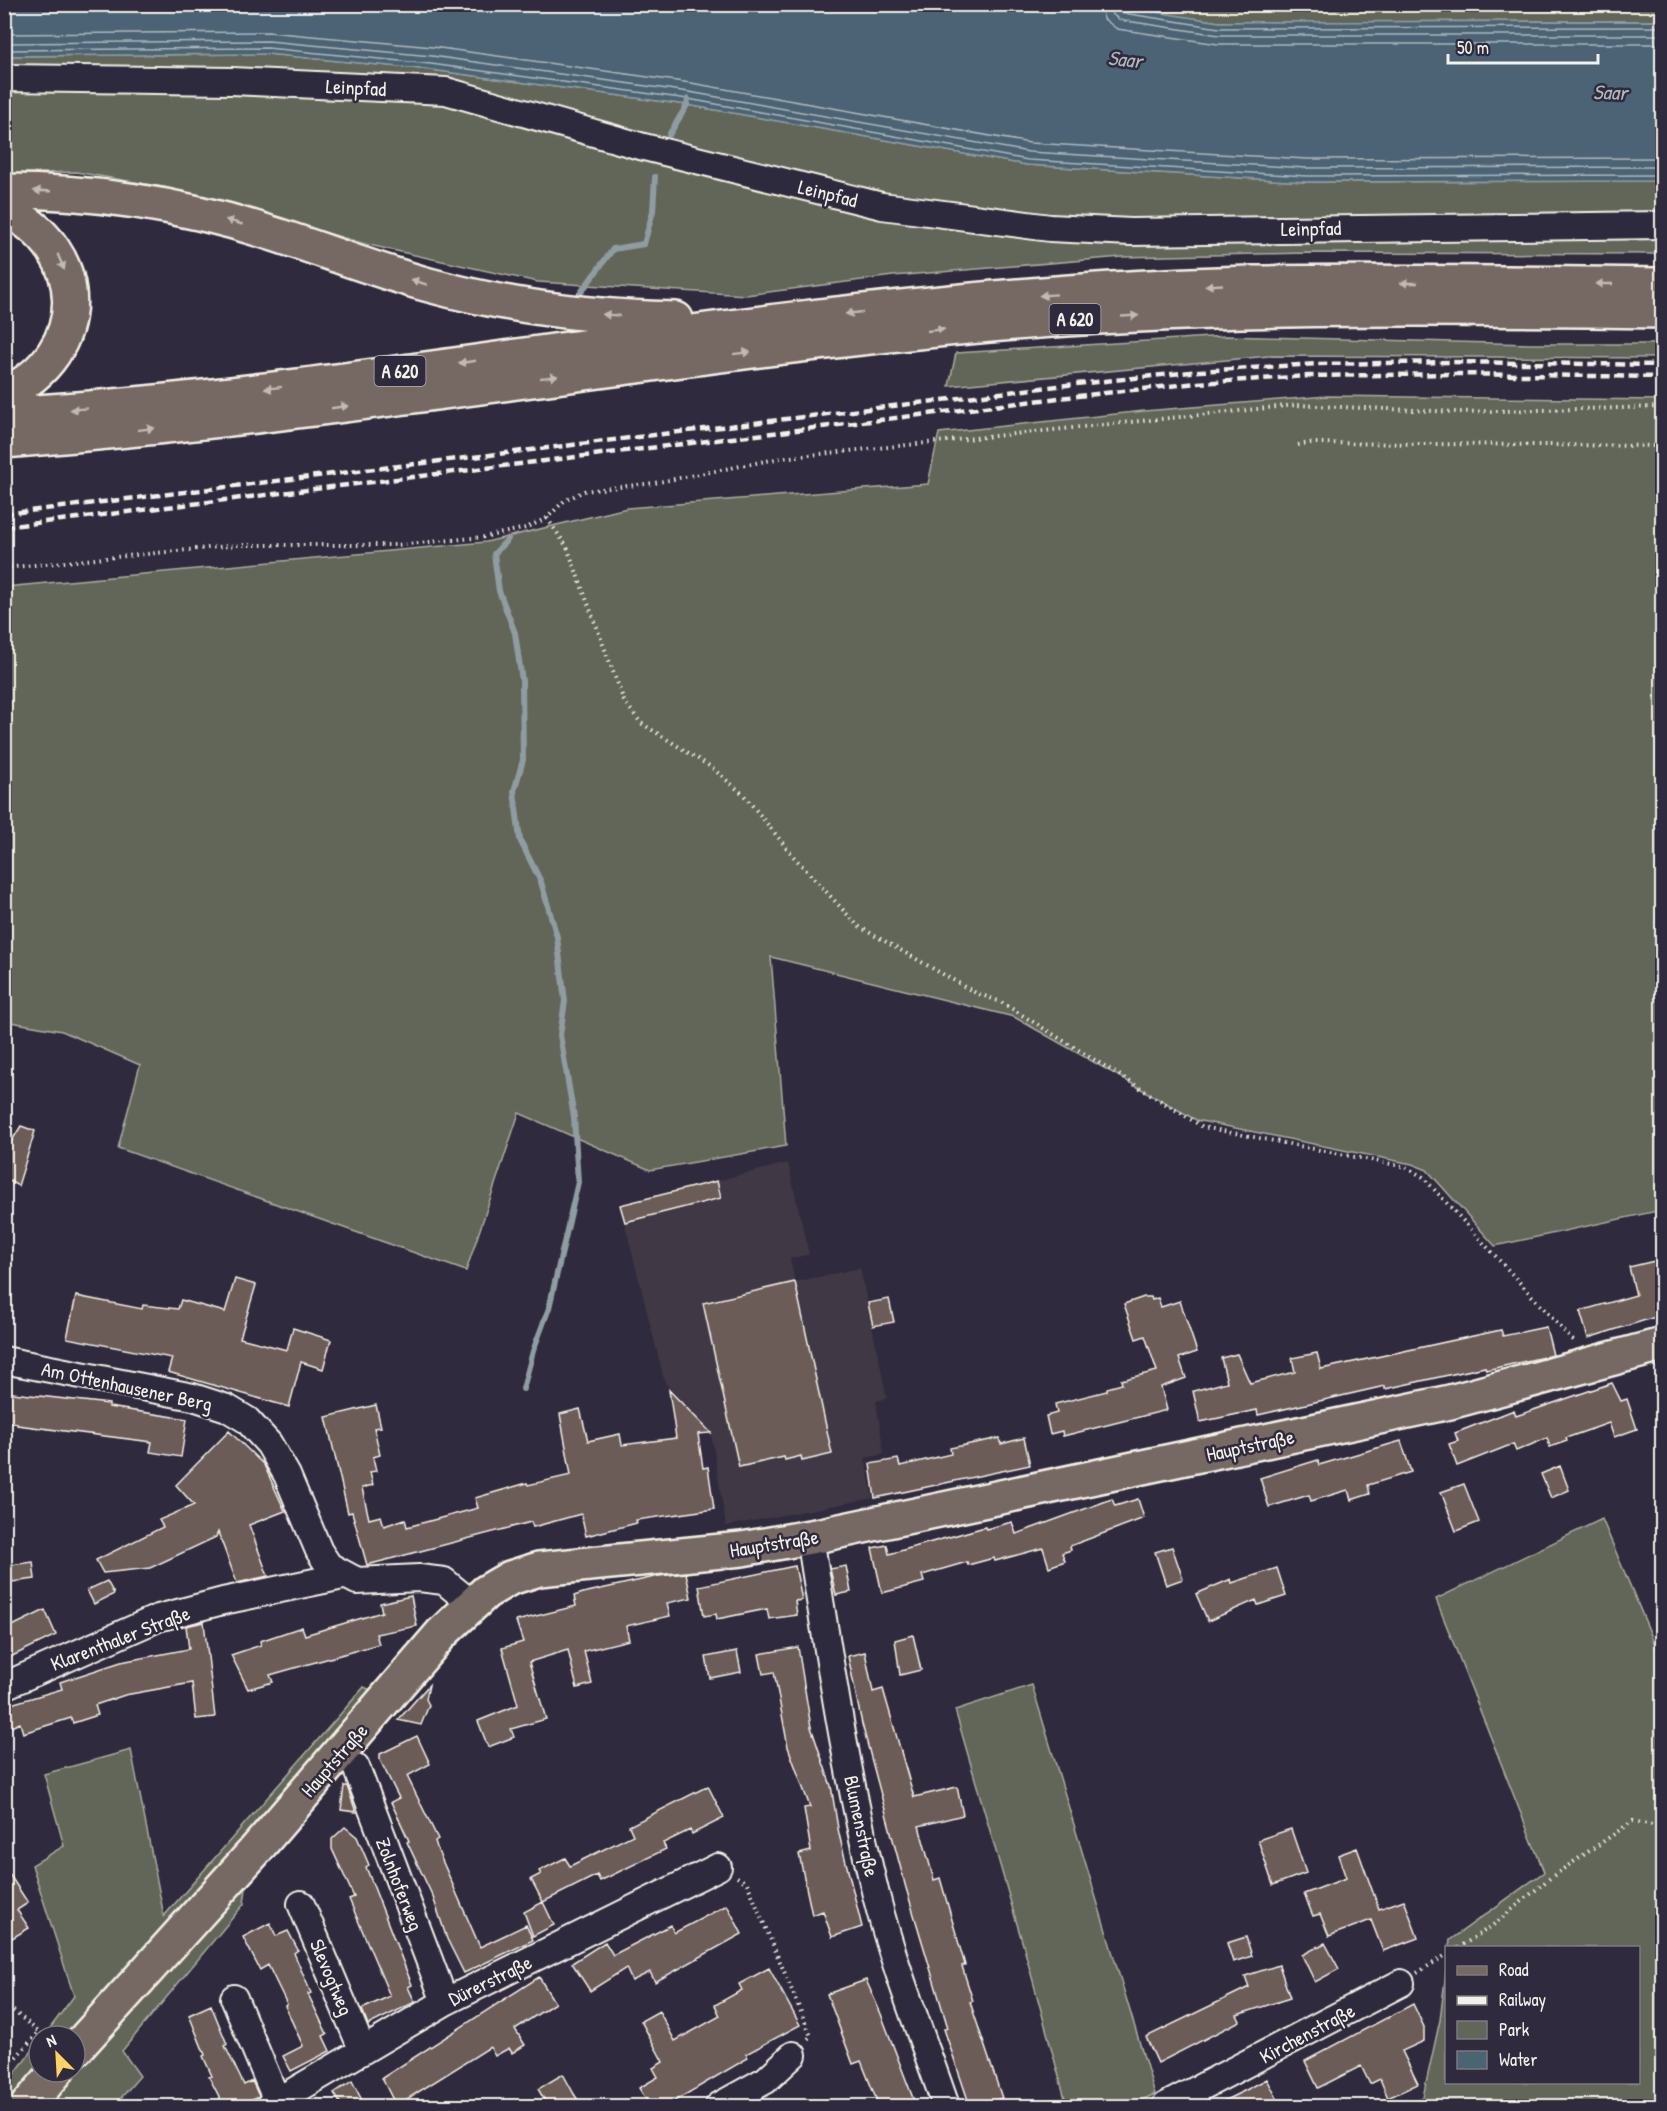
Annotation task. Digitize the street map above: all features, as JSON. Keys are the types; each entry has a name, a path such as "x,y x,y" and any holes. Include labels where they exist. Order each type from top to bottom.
{"main road":[{"path":"4,191 74,193 166,205 264,231 427,285 514,303 578,313 664,319 795,318"},
{"path":"4,209 34,225 46,238 63,265 70,301 67,330 52,359 30,379 4,394"},
{"name":"A 620","path":"4,414 119,405 332,381 795,318 981,300 1250,284 1662,285"},
{"name":"A 620","path":"4,441 124,432 336,407 647,365 972,326 1241,310 1662,311"},
{"name":"Hauptstraße","path":"87,2037 253,1853 442,1633 472,1604 504,1581 539,1569 696,1554 810,1537 1449,1402 1662,1345"},
{"path":"27,2106 46,2084"}],"street":[{"name":"Leinpfad","path":"4,78 232,81 446,91 640,146 882,206 1050,228 1131,232 1662,225"},
{"name":"Am Ottenhausener Berg","path":"4,1360 193,1397 226,1408 247,1420 269,1444 287,1475 320,1551 329,1566 343,1576"},
{"name":"Blumenstraße","path":"810,1537 854,1793 876,1896 896,1963 946,2106"},
{"path":"343,1576 357,1581 431,1578 450,1585 472,1604"},
{"name":"Klarenthaler Straße","path":"4,1686 158,1618 223,1600 343,1576"},
{"name":"Zolnhoferweg","path":"356,1767 445,2002"},
{"name":"Dürerstraße","path":"273,2104 362,2049 445,2002 718,1867"},
{"name":"Slevogtweg","path":"301,1904 362,2049"},
{"name":"Kirchenstraße","path":"1165,2106 1401,1983"},
{"path":"234,1998 273,2104"},
{"path":"719,2106 766,2080 793,2055"}],"path":[{"path":"4,568 238,545 419,543 484,537 526,528 547,518 564,501 584,491 654,483 781,458 1296,405 1457,412 1662,407"},
{"path":"1298,445 1310,443 1662,446"},
{"path":"547,518 567,547 624,701 641,723 711,767 743,794 794,857 858,926 976,993 1001,1002 1203,1127 1406,1167 1415,1172 1423,1177 1581,1350 1589,1366"},
{"path":"1460,1946 1492,1926 1550,1878 1633,1821 1662,1827"},
{"path":"747,1883 811,2036"},
{"path":"1401,1983 1445,1956"},
{"path":"4,2003 29,2024"},
{"path":"4,2070 27,2045"}],"shaded area":[{"path":"788,1163 809,1254 790,1259 795,1282 860,1268 887,1398 876,1401 884,1454 865,1458 873,1498 726,1526 711,1433 665,1383 620,1205"}],"green space":[{"path":"1662,4 1662,21 1219,22 1104,5"},
{"path":"267,54 431,70 687,105 1027,165 1306,182 1662,181 1662,254 1307,253 1122,257 893,276 746,295 538,282 369,245 169,188 76,172 5,174 4,56"},
{"path":"1226,336 1531,344 1662,344 1662,358 1269,356 949,386 956,353"},
{"path":"1327,396 1662,400 1662,1210 1495,1246 1427,1170 1412,1164 1196,1120 1014,1017 771,957 786,1146 650,1170 519,1113 466,1271 118,1148 140,1065 62,1031 5,1021 5,587 486,542 627,508 928,484 939,433 1144,411"},
{"path":"1602,1519 1662,1661 1662,2106 1404,2106 1423,2097 1440,2020 1445,1979 1445,2084 1640,2084 1640,1946 1449,1946 1450,1940 1544,1872 1436,1599"},
{"path":"1032,1685 1155,2094 1129,2106 1067,2106 955,1710"},
{"path":"364,1687 373,1691 82,2024 53,2024 74,1996 32,1865 64,1846 44,1774 131,1750 164,1916"},
{"path":"248,1874 244,1904 122,2051 140,2076 114,2106 50,2106 69,2084 87,2084 87,2063"},
{"path":"27,2057 28,2084 9,2106 5,2106 4,2087"}],"water":[{"name":"Saar","path":"5,4 1104,4 1219,22 1662,21 1662,181 1306,182 1027,165 687,105 431,70 267,54 4,56"}],"building":[{"path":"21,1126 35,1131 18,1186 4,1178 4,1153"},
{"path":"717,1181 721,1198 625,1222 620,1205"},
{"path":"1659,1260 1662,1273 1662,1315 1588,1338 1580,1311 1636,1295 1629,1267"},
{"path":"235,1279 256,1285 240,1338 287,1350 293,1328 331,1340 323,1369 301,1362 289,1407 168,1372 172,1358 67,1338 76,1296 142,1309 143,1305 178,1309 181,1300 225,1312"},
{"path":"795,1282 832,1454 802,1461 801,1456 785,1460 784,1457 739,1467 703,1303"},
{"path":"1151,1297 1152,1300 1158,1298 1161,1307 1180,1301 1197,1352 1179,1358 1186,1378 1161,1387 1167,1410 1063,1436 1062,1431 1050,1434 1046,1416 1057,1413 1055,1404 1107,1391 1107,1388 1122,1384 1121,1380 1157,1371 1145,1336 1136,1339 1124,1304"},
{"path":"889,1299 894,1322 873,1326 868,1303"},
{"path":"1546,1327 1553,1355 1385,1389 1385,1386 1258,1415 1257,1410 1200,1422 1193,1391 1227,1382 1221,1358 1237,1354 1250,1383 1295,1372 1292,1358 1317,1353 1321,1369 1501,1330 1503,1336"},
{"path":"1612,1383 1621,1401 1627,1399 1637,1429 1614,1437 1609,1423 1566,1438 1567,1441 1550,1447 1547,1438 1516,1451 1513,1444 1457,1466 1449,1444 1458,1441 1455,1433 1514,1410 1516,1416"},
{"path":"669,1390 711,1433 698,1434 703,1468 708,1467 714,1509 636,1520 637,1523 586,1536 581,1514 533,1527 531,1522 367,1565 352,1512 348,1513 326,1417 376,1405 381,1427 374,1428 380,1455 373,1457 376,1471 370,1472 373,1485 362,1488 369,1519 381,1516 384,1526 405,1519 407,1527 478,1508 475,1498 527,1483 528,1485 571,1475 560,1414 580,1409 588,1441 620,1434 622,1445 676,1438"},
{"path":"4,1392 109,1404 109,1407 187,1419 181,1457 150,1452 152,1442 17,1425 17,1423 4,1421"},
{"path":"229,1431 264,1465 285,1511 249,1525 268,1576 237,1583 218,1532 216,1537 150,1568 103,1573 96,1560 163,1527 159,1520 194,1505 176,1485"},
{"path":"1000,1438 1001,1444 1024,1438 1030,1465 875,1498 870,1464 898,1459 900,1466 951,1454 950,1448"},
{"path":"1401,1441 1411,1472 1368,1485 1370,1494 1351,1500 1348,1490 1311,1501 1309,1495 1269,1507 1260,1478 1318,1460 1319,1465"},
{"path":"1560,1466 1569,1490 1551,1498 1541,1474"},
{"path":"1464,1484 1479,1522 1456,1531 1441,1492"},
{"path":"1112,1499 1115,1506 1138,1499 1144,1518 1070,1546 1071,1550 1062,1553 1065,1561 1049,1567 1043,1548 995,1561 994,1558 968,1565 967,1562 922,1575 924,1582 882,1593 872,1548 887,1545 889,1554 985,1527 986,1529 1012,1522 1016,1534"},
{"path":"1172,1547 1183,1579 1166,1585 1155,1552"},
{"path":"33,1562 35,1579 12,1582 10,1565"},
{"path":"795,1566 802,1600 795,1601 797,1615 769,1619 767,1609 717,1619 716,1614 704,1616 699,1586"},
{"path":"846,1566 851,1592 836,1595 830,1569"},
{"path":"1277,1568 1286,1596 1258,1605 1256,1600 1208,1621 1196,1594 1231,1579 1232,1583"},
{"path":"686,1573 691,1598 667,1603 670,1616 626,1626 629,1640 584,1651 592,1684 577,1688 568,1650 529,1662 546,1719 511,1729 514,1737 488,1747 478,1721 518,1705 502,1648 523,1642 516,1621 576,1606 574,1596 583,1593 659,1576"},
{"path":"107,1581 114,1594 94,1604 87,1590"},
{"path":"411,1596 417,1626 376,1634 379,1644 270,1675 273,1682 248,1689 231,1655 261,1645 260,1641 302,1627 305,1635 382,1612 380,1603"},
{"path":"45,1610 56,1635 4,1660 4,1630"},
{"path":"204,1622 215,1717 196,1719 192,1683 125,1695 95,1705 98,1715 73,1723 71,1718 23,1733 20,1723 4,1730 4,1706 62,1689 60,1682 121,1662 189,1649 186,1626"},
{"path":"913,1635 921,1670 900,1675 895,1640"},
{"path":"798,1647 811,1727 831,1786 839,1834 862,1927 832,1937 823,1911 812,1915 799,1854 811,1851 804,1808 810,1807 788,1747 774,1672 763,1674 759,1654"},
{"path":"737,1651 741,1672 710,1678 706,1657"},
{"path":"865,1652 873,1692 883,1689 914,1797 957,1787 963,1815 919,1826 934,1880 940,1878 965,1965 962,1966 973,2001 970,2002 1002,2098 977,2106 970,2106 944,2029 948,2028 906,1888 862,1724 848,1656"},
{"path":"429,1685 426,1699 429,1705 421,1725 398,1720"},
{"path":"417,1736 430,1764 407,1776 438,1839 435,1841 438,1851 480,1947 526,1925 533,1940 464,1973 447,1939 433,1897 391,1802 399,1798 380,1760 380,1754"},
{"path":"344,1786 347,1786 356,1812 341,1810"},
{"path":"708,1786 724,1818 692,1834 690,1830 663,1843 666,1849 600,1881 597,1875 543,1902 531,1879 541,1874 539,1871 565,1858 570,1866 633,1835 629,1826"},
{"path":"345,1827 357,1837 369,1865 366,1867 412,1985 408,1987 415,2002 368,2025 362,2009 390,1996 349,1899 354,1897 332,1849 332,1839"},
{"path":"1291,1829 1306,1873 1273,1885 1258,1840"},
{"path":"1357,1848 1379,1909 1404,1900 1418,1938 1383,1951 1371,1920 1329,1936 1320,1914 1313,1916 1304,1894 1346,1878 1338,1855"},
{"path":"4,1866 28,1903 17,1910 29,1928 4,1943"},
{"path":"543,1902 554,1925 533,1936 524,1912"},
{"path":"727,1905 742,1934 655,1982 650,1972 632,1981 626,1968 590,1991 572,1963 605,1942 613,1955 671,1925 674,1933"},
{"path":"270,1923 276,1936 288,1931 298,1950 294,1953 311,1993 308,1994 327,2034 323,2036 330,2051 291,2071 283,2056 303,2046 285,2006 287,2004 268,1965 260,1970 243,1937"},
{"path":"1246,1937 1252,1956 1233,1962 1227,1943"},
{"path":"1325,1943 1339,1969 1315,1982 1302,1955"},
{"path":"1279,1965 1290,1998 1237,2015 1240,2021 1158,2063 1146,2037 1249,1987 1245,1976"},
{"path":"769,1968 800,2025 746,2054 748,2058 666,2106 650,2106 639,2088 658,2077 653,2068 663,2062 641,2021 659,2011 675,2041 720,2016 715,2005 742,1990 739,1984"},
{"path":"539,1977 555,2003 515,2029 525,2045 512,2053 509,2048 495,2056 490,2047 396,2106 382,2078"},
{"path":"866,1980 916,2106 879,2106 861,2061 853,2064 827,1994"},
{"path":"1413,2004 1424,2027 1424,2041 1402,2051 1418,2084 1388,2098 1380,2079 1370,2084 1361,2066 1318,2088 1305,2061"},
{"path":"211,2005 227,2044 225,2046 244,2085 252,2081 259,2096 236,2106 224,2106 209,2077 212,2076 189,2015"},
{"path":"563,2074 582,2106 548,2106 538,2089"},
{"path":"1267,2079 1281,2106 1213,2106 1246,2090"},
{"path":"352,2081 365,2106 342,2106 334,2093"}],"waterway":[{"path":"669,135 687,105 688,99"},
{"path":"579,295 613,249 644,244 653,211 655,177"},
{"path":"508,539 494,554 499,591 515,633 522,681 523,760 514,791 520,840 541,882 557,937 565,1001 560,1035 574,1117 578,1182 549,1308 533,1351 523,1389"}],"railway":[{"path":"4,514 1058,386 1200,371 1316,364 1453,362 1662,365"},
{"path":"4,527 1198,383 1309,376 1454,374 1662,377"}]}
